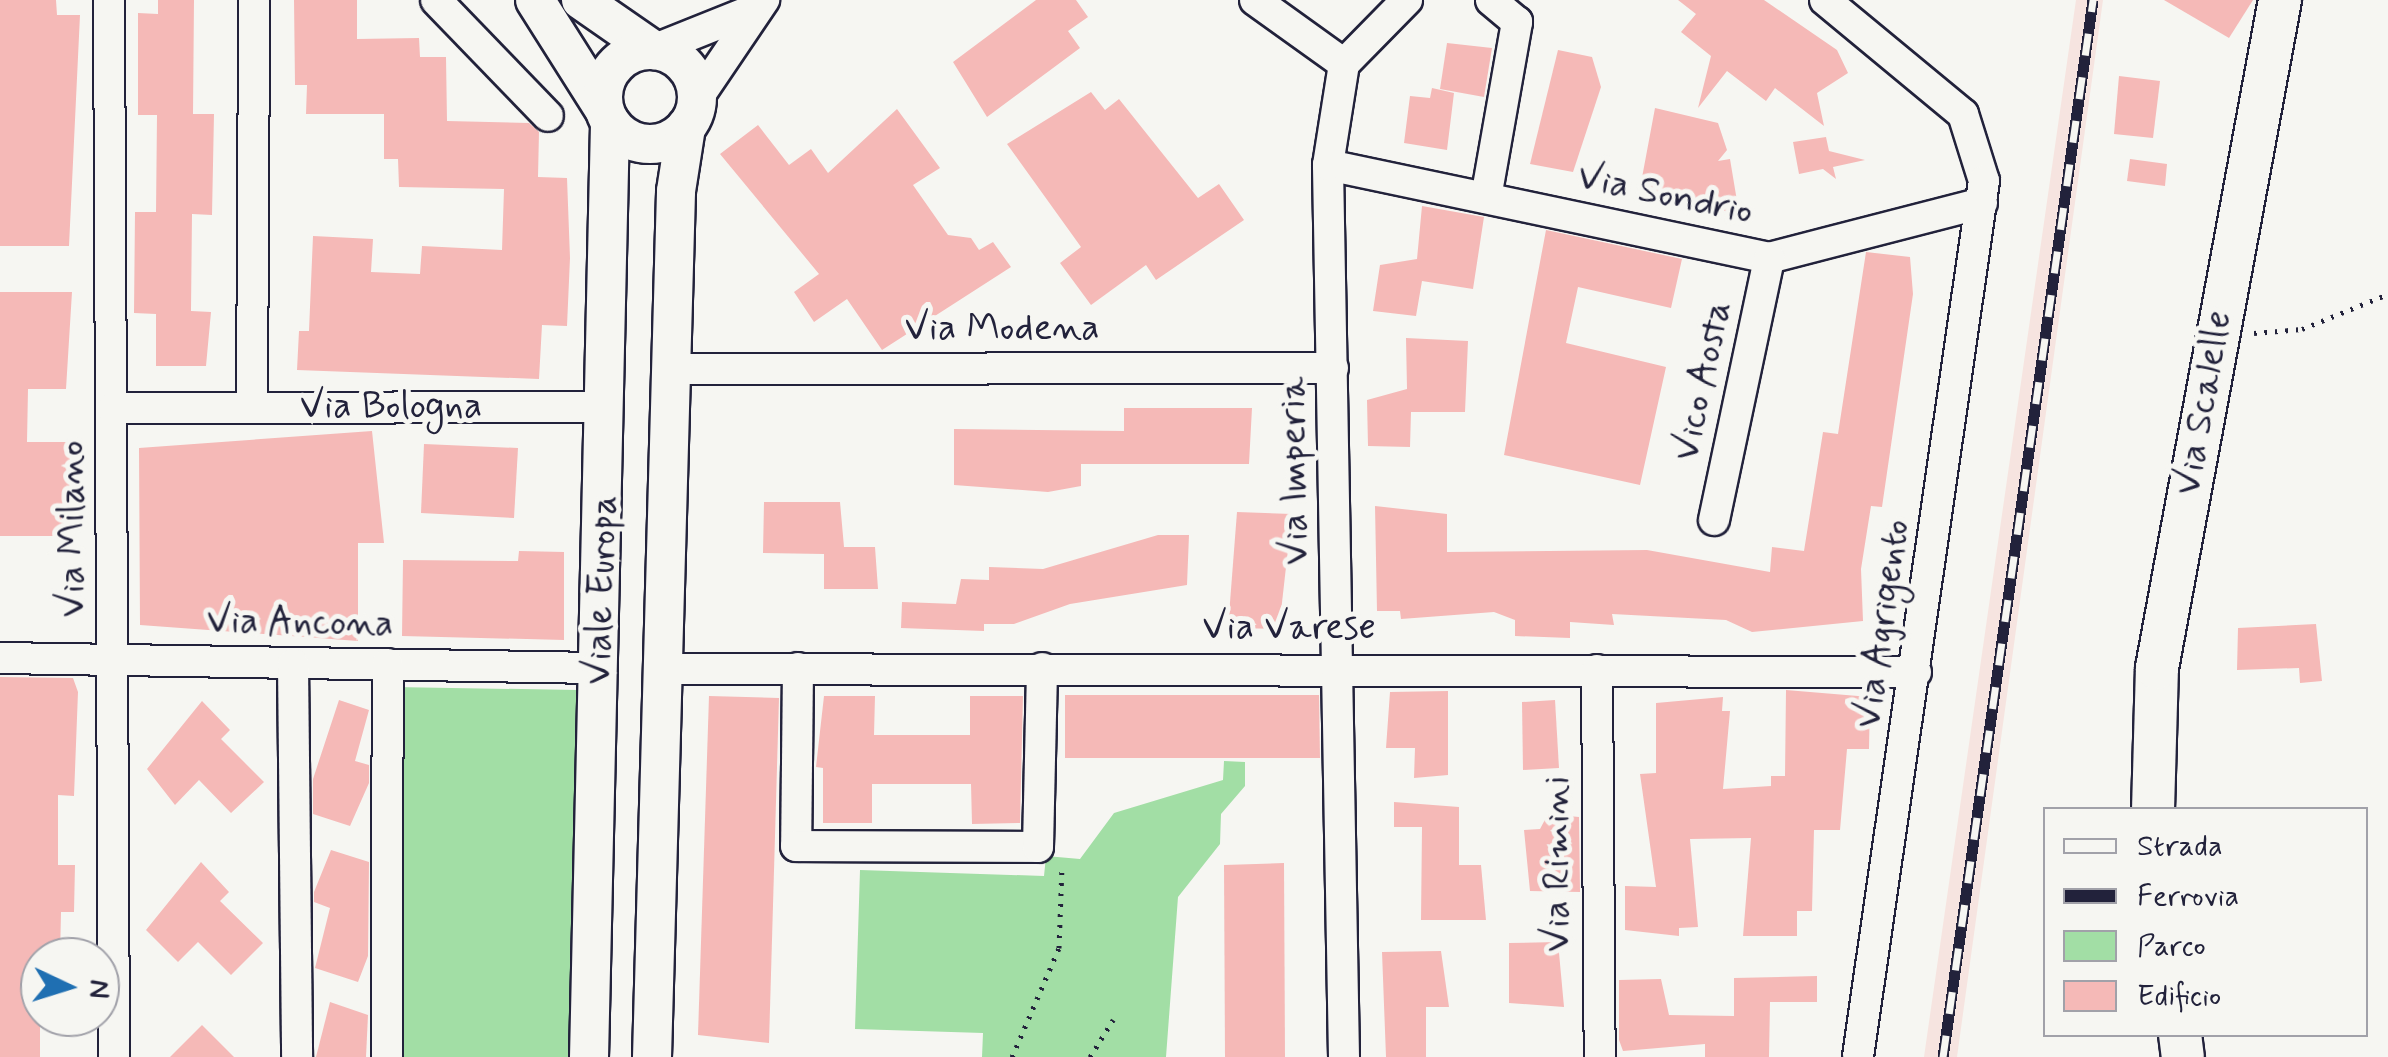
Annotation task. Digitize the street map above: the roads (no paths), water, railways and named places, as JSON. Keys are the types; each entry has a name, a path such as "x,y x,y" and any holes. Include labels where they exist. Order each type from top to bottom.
{"main road":[{"name":"Via Scalelle","path":"2153,807 2156,668 2218,322 2287,2"}],"street":[{"name":"Via Milano","path":"109,0 114,1057"},
{"path":"252,406 254,0"},
{"path":"436,0 548,116"},
{"path":"535,0 607,116 647,144 691,113 761,4"},
{"path":"581,0 690,71 691,113"},
{"path":"1255,0 1344,64 1407,0"},
{"path":"1486,198 1517,22 1491,0"},
{"name":"Via Agrigento","path":"1825,0 1964,114 1978,148 1982,203 1858,1057"},
{"path":"607,116 614,67 761,4"},
{"name":"Via Imperia","path":"1344,64 1328,164 1344,1057"},
{"name":"Viale Europa","path":"652,1057 671,369 691,113"},
{"name":"Viale Europa","path":"589,1057 608,368 607,116"},
{"name":"Via Sondrio","path":"1328,164 1769,258 1982,203"},
{"name":"Vico Aosta","path":"1714,520 1769,258"},
{"path":"608,368 671,369"},
{"name":"Via Modena","path":"671,369 1332,368"},
{"name":"Via Bologna","path":"113,408 670,407"},
{"name":"Via Ancona","path":"0,658 599,668"},
{"path":"293,664 297,1057"},
{"path":"388,664 388,1057"},
{"name":"Via Varese","path":"662,669 1339,667 1916,672"},
{"path":"599,668 662,669"},
{"path":"798,668 796,846 1038,846 1042,668"},
{"name":"Via Rimini","path":"1597,670 1600,1057"}],"railway":[{"path":"1943,1057 2093,0"}]}
